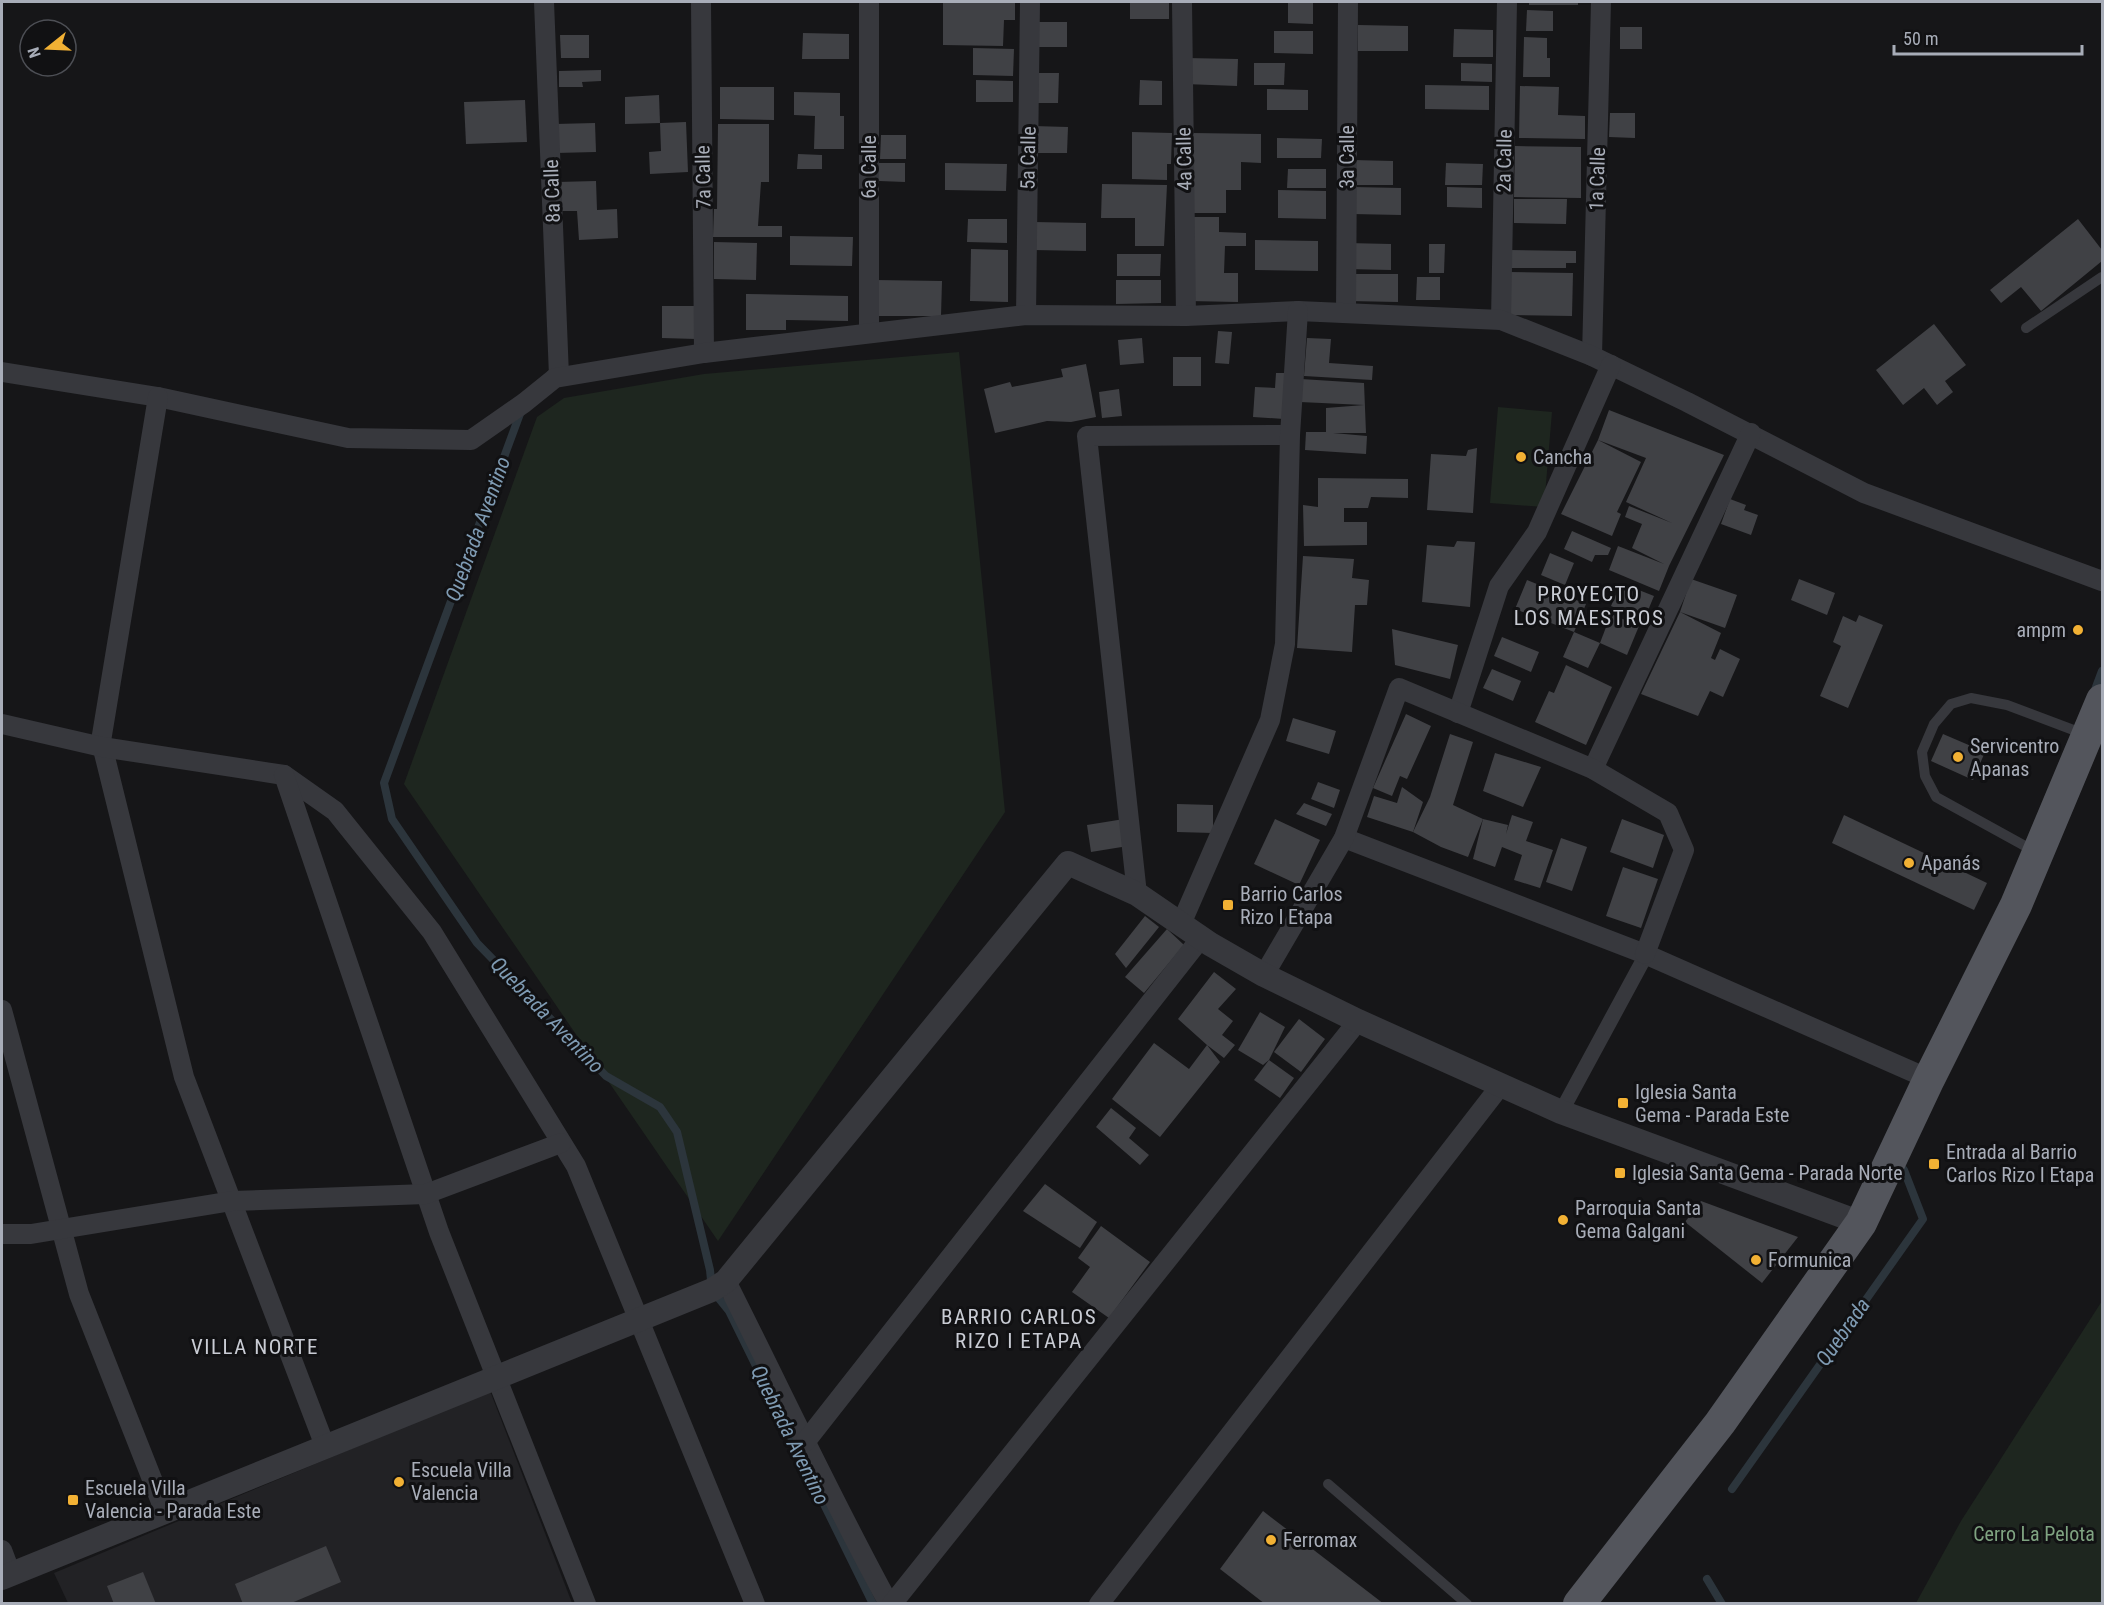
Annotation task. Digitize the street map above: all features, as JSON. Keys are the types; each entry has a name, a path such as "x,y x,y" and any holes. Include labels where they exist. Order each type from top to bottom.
{"main road":[{"path":"1579,1604 1720,1424 1861,1223 1929,1079 2016,905 2103,700"}],"street":[{"name":"8a Calle","path":"544,2 559,376 555,378"},
{"name":"7a Calle","path":"701,2 704,353"},
{"name":"6a Calle","path":"868,2 869,333"},
{"name":"5a Calle","path":"1026,315 1030,2"},
{"name":"4a Calle","path":"1182,2 1186,316"},
{"name":"3a Calle","path":"1346,312 1348,2"},
{"name":"2a Calle","path":"1501,320 1507,2"},
{"name":"1a Calle","path":"1592,356 1601,2"},
{"path":"1180,924 1270,720 1285,644 1290,435 1298,311"},
{"path":"2,372 158,397 348,438 471,440 524,404 555,378 704,353 869,333 1026,315 1186,316 1298,311 1501,320 1611,365 1751,433 1864,493 2103,581"},
{"path":"1458,713 1499,586 1537,532 1611,365"},
{"path":"158,397 101,741 184,1077 325,1446"},
{"path":"1593,769 1751,433"},
{"path":"1137,894 1087,436 1290,435"},
{"path":"1264,975 1344,838 1399,688 1593,769 1668,813 1684,850 1646,954 1561,1112"},
{"path":"2,724 102,747 285,775 335,811 432,932 576,1166 755,1604"},
{"path":"285,775 426,1194 586,1604"},
{"path":"1344,838 1646,954 1929,1079"},
{"path":"2,1550 6,1576 712,1290 726,1281 1068,862 1137,894 1201,938 1264,975 1358,1021 1561,1112 1861,1223"},
{"path":"806,1441 1201,938"},
{"path":"2,1010 80,1294 165,1512"},
{"path":"726,1281 842,1517 890,1604 1358,1021"},
{"path":"1099,1604 1501,1085"},
{"path":"2,1234 31,1234 232,1201 426,1194 561,1143"}],"lane":[{"path":"2026,328 2103,277"},
{"path":"2038,853 1936,797 1925,776 1922,752 1934,724 1951,704 1971,698 2007,705 2087,735"},
{"path":"1328,1484 1467,1604"}],"shaded area":[{"name":"Escuela Villa Valencia","path":"490,1391 572,1603 68,1603 54,1573"}],"green space":[{"path":"959,352 1005,812 718,1241 404,784 537,417 564,398 704,374"},
{"name":"Cancha","path":"1498,407 1552,412 1544,507 1490,503"},
{"name":"Cerro La Pelota","path":"2102,1301 2102,1603 1916,1603 1961,1521"}],"building":[{"path":"943,2 1015,2 1015,20 1004,20 1003,46 943,45"},
{"path":"1130,2 1169,2 1169,19 1130,19"},
{"path":"1288,2 1313,2 1313,24 1288,23"},
{"path":"1529,2 1578,2 1578,5 1529,5"},
{"path":"1527,10 1553,11 1553,31 1526,31"},
{"path":"1036,22 1067,22 1067,47 1035,47"},
{"path":"1358,25 1408,26 1408,51 1358,51"},
{"path":"1620,27 1642,27 1642,49 1620,49"},
{"path":"1454,29 1493,30 1493,57 1453,57"},
{"path":"1274,31 1313,31 1313,54 1274,53"},
{"path":"803,33 849,34 849,59 802,59"},
{"path":"560,35 589,35 589,58 561,58"},
{"path":"1524,37 1547,38 1550,77 1523,77"},
{"path":"973,48 1014,49 1013,76 973,75"},
{"path":"1186,58 1238,59 1237,86 1185,84"},
{"path":"1254,63 1285,63 1284,85 1254,85"},
{"path":"1461,63 1492,64 1492,82 1461,81"},
{"path":"601,70 601,81 582,82 583,87 559,87 559,71"},
{"path":"1034,73 1059,73 1058,103 1033,103"},
{"path":"976,80 1013,81 1013,102 976,102"},
{"path":"1140,80 1162,81 1162,105 1139,105"},
{"path":"1425,85 1489,86 1489,110 1425,109"},
{"path":"1520,86 1559,87 1558,115 1585,116 1585,139 1519,138"},
{"path":"720,87 774,87 774,120 720,119"},
{"path":"1267,89 1308,90 1308,110 1267,110"},
{"path":"794,92 840,93 840,116 844,116 844,149 814,149 815,116 794,115"},
{"path":"659,95 660,123 625,124 625,97"},
{"path":"525,100 527,142 466,144 464,102"},
{"path":"1610,113 1635,113 1635,138 1609,137"},
{"path":"686,122 688,172 650,174 649,152 661,151 660,123"},
{"path":"595,123 596,152 556,153 555,124"},
{"path":"718,124 769,124 769,182 761,182 758,226 782,226 782,237 713,237 714,209 717,209"},
{"path":"1033,126 1068,127 1067,153 1032,153"},
{"path":"1132,132 1172,133 1171,164 1167,164 1167,180 1132,179"},
{"path":"1193,133 1261,134 1261,163 1241,162 1241,190 1226,190 1226,213 1193,213"},
{"path":"881,135 906,135 906,159 880,159"},
{"path":"1277,138 1322,139 1321,158 1277,158"},
{"path":"1515,146 1581,147 1581,198 1514,197"},
{"path":"798,154 822,155 822,169 797,169"},
{"path":"1353,160 1393,161 1393,185 1353,185"},
{"path":"879,163 905,163 905,182 879,181"},
{"path":"945,163 1007,164 1006,191 945,190"},
{"path":"1446,163 1483,164 1482,185 1445,185"},
{"path":"1288,169 1326,169 1326,188 1287,188"},
{"path":"596,181 597,210 617,209 618,238 579,240 577,211 558,211 557,182"},
{"path":"1102,184 1167,185 1164,246 1135,246 1135,218 1101,218"},
{"path":"1353,187 1401,188 1401,215 1352,214"},
{"path":"1447,187 1482,188 1482,208 1447,207"},
{"path":"1278,190 1326,191 1326,219 1278,218"},
{"path":"1514,199 1567,199 1566,224 1514,223"},
{"path":"1189,217 1219,217 1219,232 1246,233 1246,246 1225,246 1224,273 1238,273 1238,302 1188,301"},
{"path":"968,219 1007,219 1007,243 967,242"},
{"path":"2078,219 2102,250 2102,261 2041,311 2021,287 2001,303 1990,290"},
{"path":"1034,222 1086,223 1086,251 1033,250"},
{"path":"790,236 853,237 852,266 790,265"},
{"path":"1255,240 1318,241 1318,271 1255,270"},
{"path":"714,242 757,243 756,280 714,279"},
{"path":"1347,243 1391,244 1391,270 1347,269"},
{"path":"1429,244 1445,244 1444,273 1429,273"},
{"path":"971,249 1008,250 1008,302 970,301"},
{"path":"1510,250 1576,251 1576,263 1566,263 1566,268 1510,268"},
{"path":"1117,254 1161,254 1160,276 1117,276"},
{"path":"1510,272 1573,273 1572,316 1509,315"},
{"path":"1348,274 1398,274 1398,302 1348,301"},
{"path":"1417,277 1440,277 1440,300 1416,300"},
{"path":"875,280 942,281 941,316 875,316"},
{"path":"1116,280 1161,280 1161,303 1116,304"},
{"path":"746,294 848,296 848,321 786,320 786,330 746,330"},
{"path":"662,306 696,306 696,339 662,338"},
{"path":"1934,324 1966,365 1945,381 1953,392 1937,405 1924,388 1903,405 1876,370"},
{"path":"1218,331 1232,332 1229,364 1215,363"},
{"path":"1142,338 1144,363 1120,365 1118,340"},
{"path":"1307,338 1331,339 1329,363 1373,366 1372,380 1304,376"},
{"path":"1173,357 1201,357 1201,386 1173,386"},
{"path":"1086,364 1096,417 1071,422 1047,421 995,433 984,389 1010,382 1012,387 1063,377 1061,369"},
{"path":"1276,373 1286,373 1284,419 1253,417 1255,387 1275,388"},
{"path":"1301,379 1364,383 1366,433 1333,433 1367,436 1366,454 1305,450 1306,432 1326,432 1326,408 1364,405 1300,402"},
{"path":"1119,389 1122,416 1102,418 1099,392"},
{"path":"1609,410 1724,455 1659,591 1609,570 1618,546 1664,564 1632,548 1642,524 1625,517 1629,506 1672,523 1626,502 1646,458 1598,440"},
{"path":"1598,440 1641,462 1617,512 1621,514 1612,536 1561,514"},
{"path":"1477,448 1473,513 1427,510 1431,454 1466,456 1468,450"},
{"path":"1318,478 1408,479 1408,498 1371,497 1368,508 1344,508 1344,522 1367,522 1367,545 1304,546 1303,505 1318,507"},
{"path":"1730,499 1746,505 1744,510 1758,515 1751,535 1721,524"},
{"path":"1572,531 1611,548 1608,555 1595,555 1592,562 1564,549"},
{"path":"1457,541 1475,542 1470,607 1422,602 1427,545 1454,547"},
{"path":"1550,553 1574,563 1565,585 1541,575"},
{"path":"1303,556 1354,559 1352,578 1369,580 1367,605 1355,605 1352,652 1297,648"},
{"path":"1691,579 1737,595 1725,628 1680,612"},
{"path":"1799,579 1835,593 1827,615 1791,600"},
{"path":"1527,580 1586,604 1574,632 1515,609"},
{"path":"1621,583 1654,596 1644,620 1611,606"},
{"path":"1680,612 1721,633 1711,658 1715,660 1720,649 1740,659 1723,697 1710,691 1698,716 1641,694"},
{"path":"1611,614 1639,626 1627,655 1600,643"},
{"path":"1859,615 1883,625 1848,708 1820,696 1841,646 1833,642 1843,616 1856,622"},
{"path":"1392,629 1458,645 1450,679 1395,665"},
{"path":"1574,632 1600,643 1588,668 1563,657"},
{"path":"1502,637 1539,652 1531,672 1494,656"},
{"path":"1566,665 1612,687 1586,745 1535,722 1549,691 1554,693"},
{"path":"1492,669 1521,681 1513,701 1483,688"},
{"path":"1406,714 1431,726 1407,779 1400,776 1392,796 1373,788"},
{"path":"1293,718 1336,731 1329,754 1286,741"},
{"path":"1450,734 1473,742 1453,805 1483,819 1468,857 1441,847 1413,832 1430,797"},
{"name":"Servicentro Apanas","path":"1943,734 1985,752 1973,780 1931,761"},
{"path":"1495,753 1541,767 1523,807 1483,791"},
{"path":"1318,782 1340,790 1334,808 1311,799"},
{"path":"1402,787 1423,802 1413,832 1367,817 1374,796 1397,803"},
{"path":"1304,803 1332,814 1326,826 1296,814"},
{"path":"1177,804 1213,805 1213,833 1177,832"},
{"path":"1512,815 1533,822 1526,841 1553,850 1540,888 1514,880 1522,855 1502,847 1495,867 1473,859 1483,819 1508,825 1506,834"},
{"name":"Apanás","path":"1844,815 1987,883 1974,910 1832,843"},
{"path":"1124,819 1128,846 1091,852 1087,825"},
{"path":"1275,819 1320,840 1299,885 1254,864"},
{"path":"1622,819 1664,835 1653,868 1610,852"},
{"path":"1561,838 1587,847 1572,891 1546,882"},
{"path":"1623,867 1658,879 1641,928 1606,916"},
{"path":"1145,916 1159,927 1126,968 1115,954"},
{"path":"1167,929 1184,945 1144,993 1125,977"},
{"path":"1214,972 1236,989 1218,1009 1233,1021 1222,1035 1235,1045 1224,1058 1178,1019"},
{"path":"1260,1012 1285,1027 1269,1060 1263,1065 1238,1050"},
{"path":"1299,1019 1325,1039 1301,1072 1274,1052"},
{"path":"1154,1043 1189,1069 1207,1045 1220,1062 1160,1137 1112,1099"},
{"path":"1269,1060 1294,1078 1280,1098 1254,1080"},
{"path":"1111,1108 1136,1128 1129,1138 1149,1155 1140,1165 1096,1127"},
{"path":"1045,1184 1097,1222 1080,1248 1023,1211"},
{"name":"Formunica","path":"1701,1201 1798,1237 1762,1283 1685,1222"},
{"path":"1101,1226 1150,1262 1109,1318 1072,1292 1090,1267 1078,1258"},
{"name":"Ferromax","path":"1263,1511 1384,1604 1265,1604 1220,1569"},
{"path":"326,1546 341,1582 289,1604 243,1604 235,1584"},
{"path":"143,1572 156,1604 114,1604 107,1586"}],"waterway":[{"name":"Quebrada Aventino","path":"521,411 384,783 392,819 477,943 606,1076 660,1107 677,1132 710,1270 712,1290 729,1311 873,1604"},
{"path":"2093,695 2102,671"},
{"name":"Quebrada","path":"1732,1489 1923,1219 1904,1170"},
{"name":"Quebrada","path":"1707,1579 1722,1604"}],"place":[{"name":"Cancha","path":"1521,457"},
{"name":"ampm","path":"2078,630"},
{"name":"Servicentro Apanas","path":"1958,757"},
{"name":"Apanás","path":"1909,863"},
{"name":"Barrio Carlos Rizo I Etapa","path":"1228,905"},
{"name":"Iglesia Santa Gema - Parada Este","path":"1623,1103"},
{"name":"Entrada al Barrio Carlos Rizo I Etapa","path":"1934,1164"},
{"name":"Iglesia Santa Gema - Parada Norte","path":"1620,1173"},
{"name":"Parroquia Santa Gema Galgani","path":"1563,1220"},
{"name":"Formunica","path":"1756,1260"},
{"name":"Escuela Villa Valencia","path":"399,1482"},
{"name":"Escuela Villa Valencia - Parada Este","path":"73,1500"},
{"name":"Ferromax","path":"1271,1540"}],"district":[{"name":"PROYECTO LOS MAESTROS","path":"1589,606"},
{"name":"BARRIO CARLOS RIZO I ETAPA","path":"1019,1329"},
{"name":"VILLA NORTE","path":"255,1347"}]}
